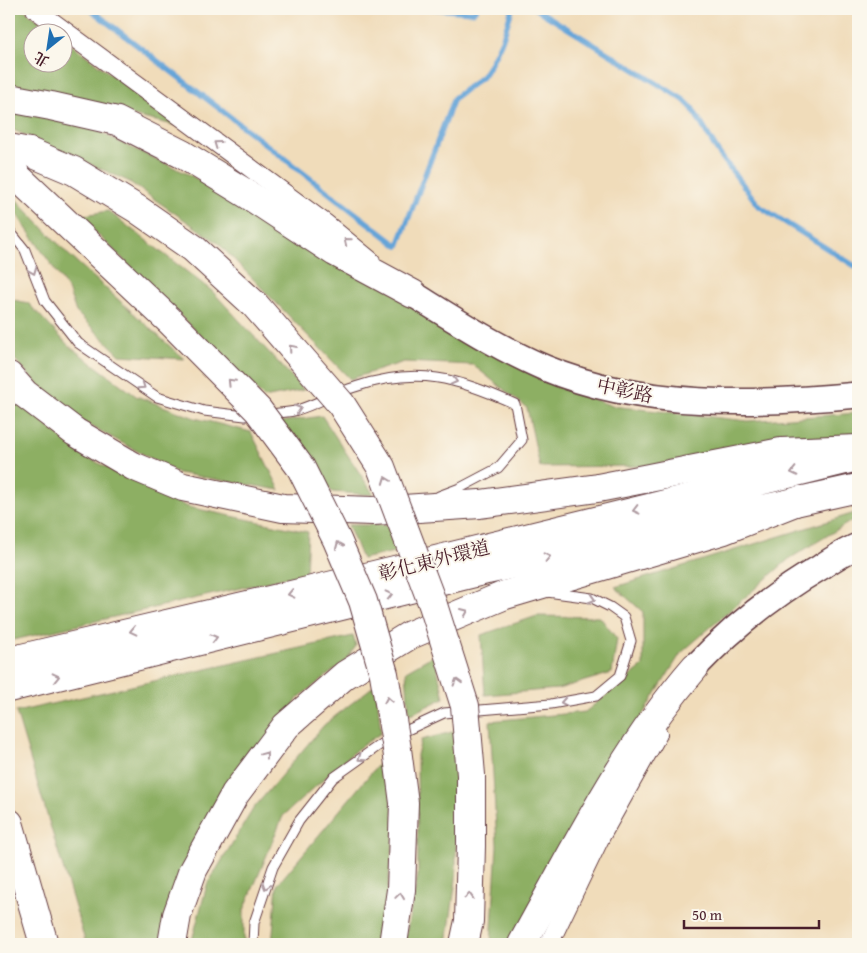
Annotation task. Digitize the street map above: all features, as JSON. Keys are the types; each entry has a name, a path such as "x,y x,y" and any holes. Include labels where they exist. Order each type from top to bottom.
{"main road":[{"path":"9,98 117,121 182,154 335,252 412,294"},
{"path":"19,150 74,171 137,209 193,248 255,305 335,397 381,467 433,605 465,706 471,774 471,846 469,921 464,944"},
{"path":"9,169 175,327 258,410 301,468 337,540 363,601 384,674 397,749 404,803 401,890 393,944"},
{"path":"9,376 25,394 75,432 133,466 184,487 283,508 373,511 480,504 598,488 781,452 858,449"},
{"name":"彰化東外環道","path":"9,661 858,457"},
{"name":"彰化東外環道","path":"9,688 487,570 858,488"},
{"path":"172,944 177,915 193,870 235,794 286,726 345,675 410,635 505,596 724,530 800,500"},
{"path":"522,944 580,837 634,746 665,702 695,667"},
{"path":"9,823 44,944"}],"street":[{"path":"35,9 325,224 412,294"},
{"name":"中彰路","path":"412,294 469,329 545,368 616,389 661,398 722,403 786,402 858,394"},
{"path":"550,944 602,834 695,667 718,643 757,610 809,574 858,546"}],"lane":[{"path":"9,230 25,250 45,302 78,343 157,397 204,411 245,416 294,411 355,386 399,375 437,377 475,386 515,404 522,440 498,468 460,488 405,508"},
{"path":"253,944 254,923 272,867 299,822 333,778 388,739 444,713 551,704 596,696 620,676 632,641 624,617 592,598 527,590"}],"green space":[{"path":"9,9 23,9 41,22 22,22 22,72 72,72 72,45 179,126 9,89"},
{"path":"9,102 86,124 115,140 188,174 370,278 538,378 612,406 748,421 858,413 858,434 646,466 540,467 527,408 473,365 404,362 350,379 218,243 128,181 9,128"},
{"path":"9,192 69,255 184,359 120,355 76,312 68,289 9,203"},
{"path":"108,211 212,291 304,390 264,398 79,216"},
{"path":"9,299 28,303 69,346 136,396 195,418 251,432 280,490 178,473 61,410 9,353"},
{"path":"9,392 80,454 188,507 308,532 306,573 9,641"},
{"path":"322,416 374,495 332,492 280,422"},
{"path":"858,512 858,517 789,559 681,653 607,772 513,944 491,944 497,845 490,721 585,712 643,666 643,612 615,587"},
{"path":"348,525 387,525 399,551 362,559"},
{"path":"537,616 600,617 617,639 612,673 558,689 485,695 481,635"},
{"path":"353,636 356,646 345,662 298,698 161,944 86,944 16,712"},
{"path":"434,655 444,698 409,715 406,671"},
{"path":"376,684 381,733 357,749 283,816 244,910 244,944 191,944 207,885 253,809 324,725"},
{"path":"456,731 456,879 447,944 404,944 418,875 417,755 421,740"},
{"path":"387,754 395,829 381,944 272,944 277,885"}],"waterway":[{"path":"90,9 398,246 454,98 482,77 490,65 503,38 512,9"},
{"path":"436,9 473,12 476,9"},
{"path":"536,9 684,100 692,108 718,152 759,206 858,268"}]}
